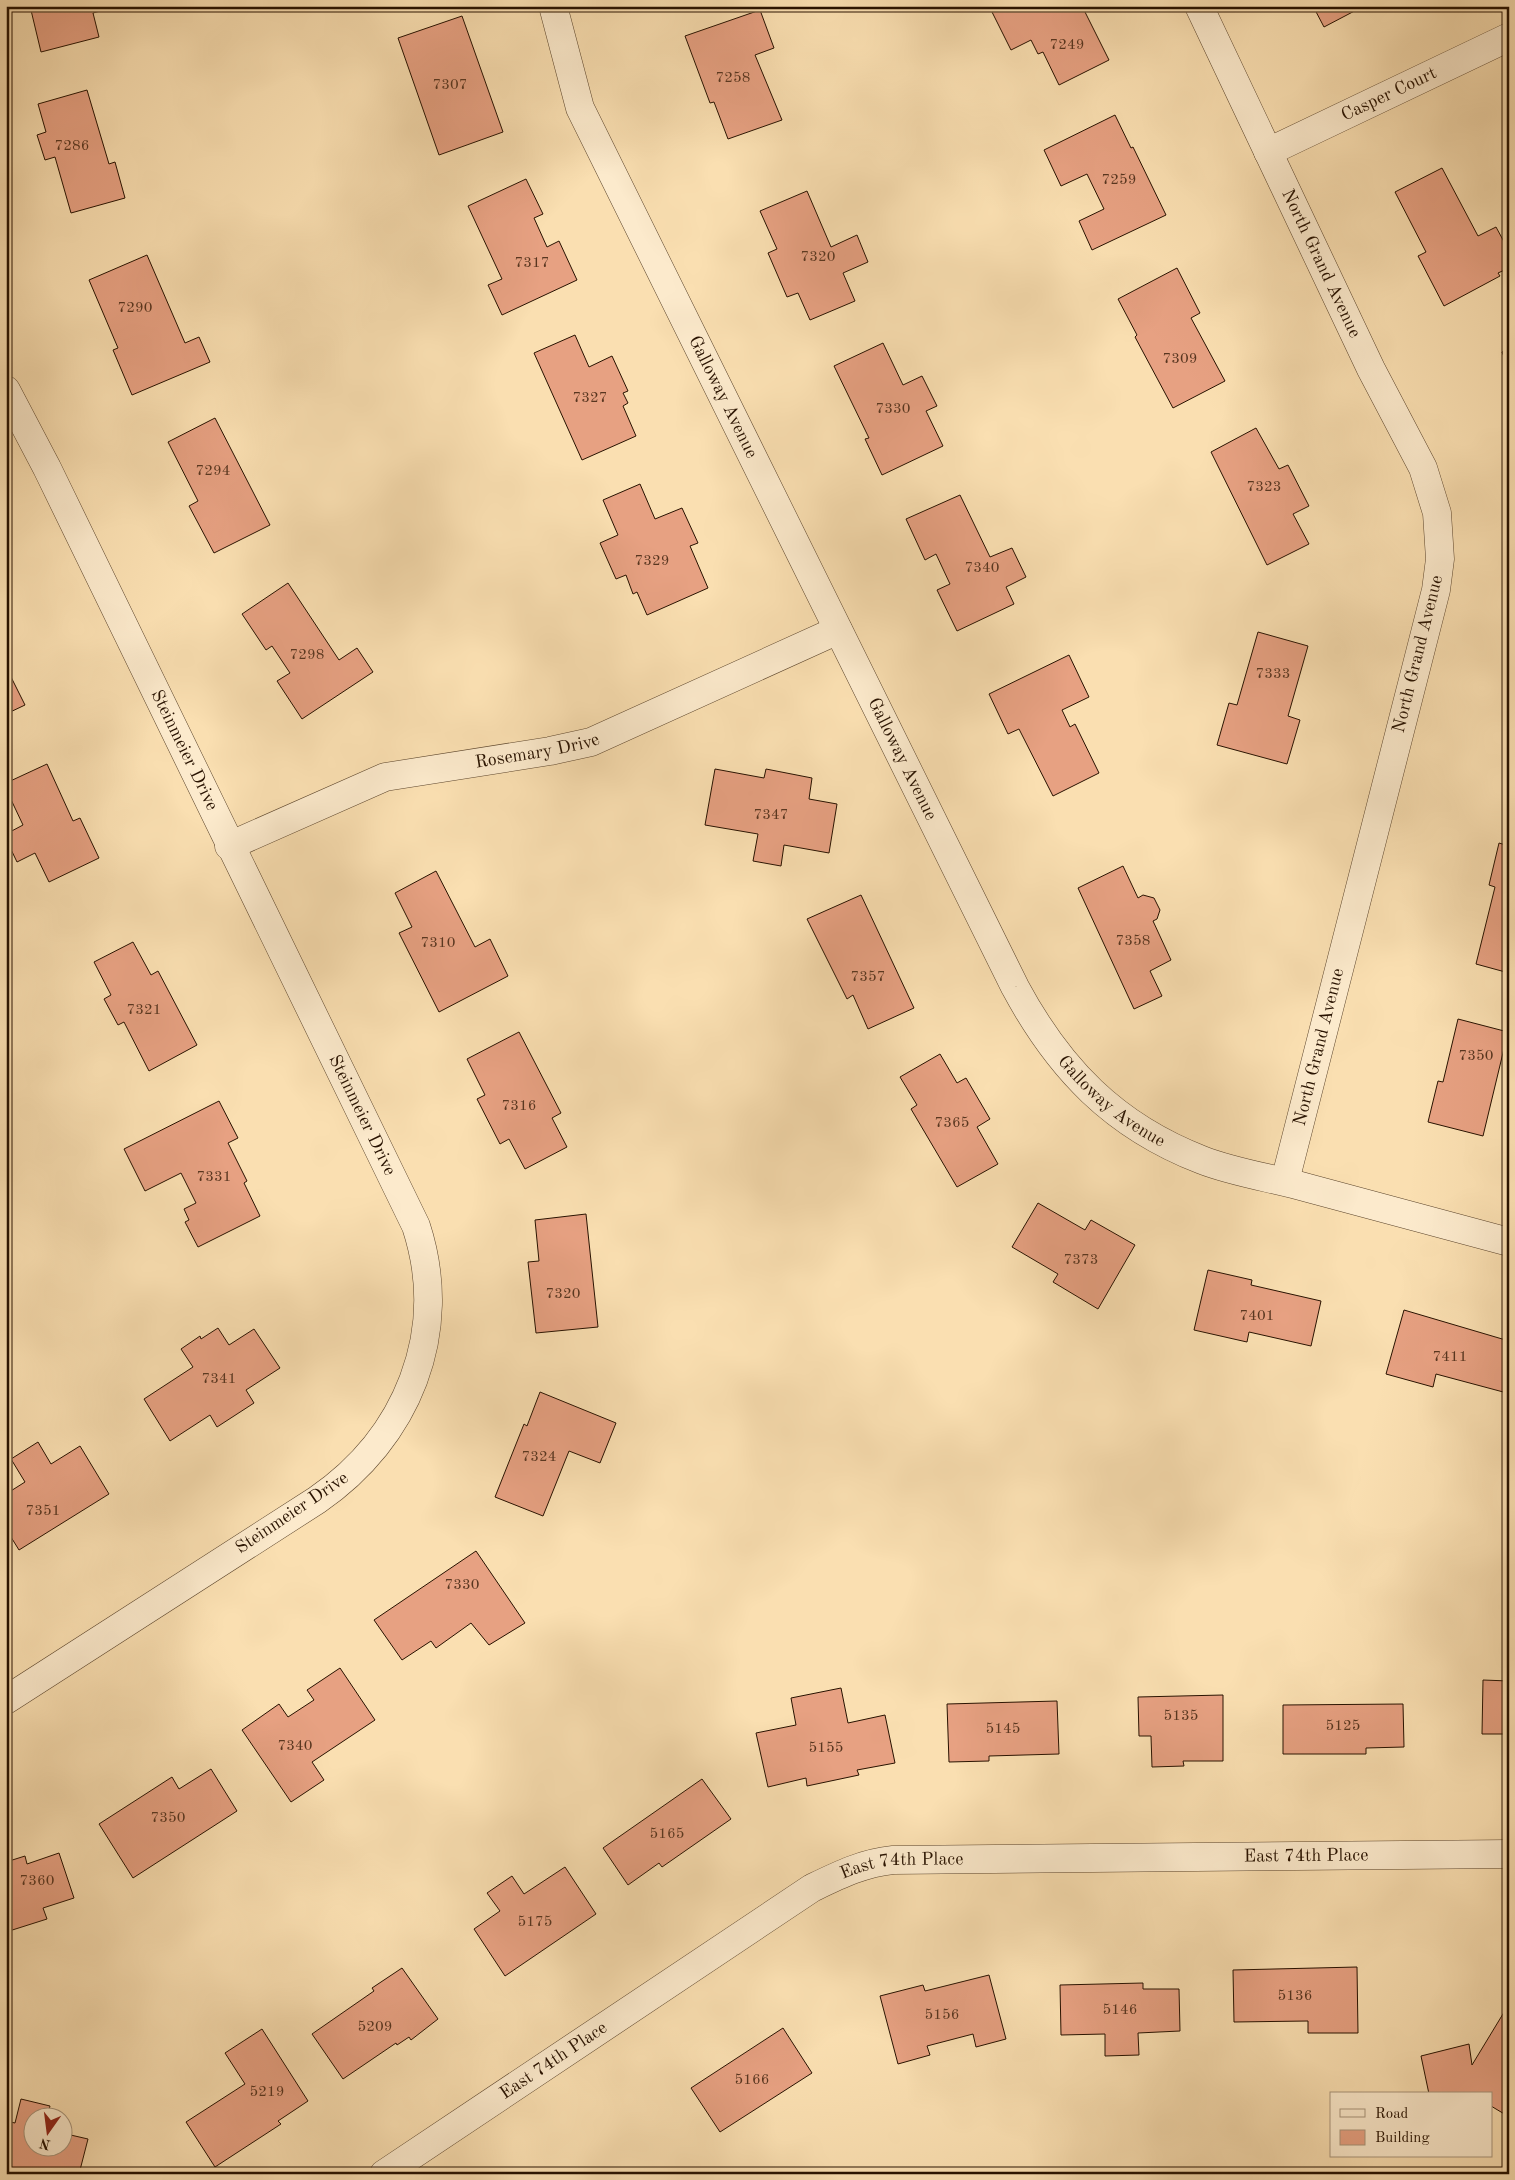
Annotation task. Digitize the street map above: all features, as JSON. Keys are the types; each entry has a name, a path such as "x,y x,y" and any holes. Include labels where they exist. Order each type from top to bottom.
{"street":[{"name":"Galloway Avenue","path":"553,6 580,108 1023,1002 1040,1032 1073,1074 1111,1111 1155,1139 1203,1160 1509,1242"},
{"name":"North Grand Avenue","path":"1199,6 1371,369 1423,468 1437,512 1440,559 1436,590 1285,1181"},
{"name":"Casper Court","path":"1268,152 1509,37"},
{"name":"Steinmeier Drive","path":"6,390 47,468 229,846 416,1226 424,1260 427,1296 426,1330 419,1362 399,1412 386,1435 358,1468 332,1490 6,1700"},
{"name":"Rosemary Drive","path":"229,846 385,777 550,751 592,742 838,630"},
{"name":"East 74th Place","path":"384,2174 812,1888 829,1878 865,1864 894,1860 1509,1854"}],"building":[{"path":"30,6 118,6 93,13 99,37 41,52"},
{"path":"989,6 1082,6 1109,60 1059,85 1043,52 1038,54 1031,40 1011,50"},
{"path":"1313,6 1364,6 1324,27"},
{"path":"760,10 774,48 755,55 782,120 728,139 714,102 710,103 685,36"},
{"path":"462,16 503,132 439,155 398,38"},
{"path":"87,90 109,164 115,162 125,198 71,213 55,157 45,160 37,135 46,132 38,104"},
{"path":"1115,115 1166,215 1092,250 1079,221 1104,209 1087,174 1061,186 1044,150"},
{"path":"1442,168 1478,236 1496,227 1509,251 1509,268 1498,273 1500,276 1444,306 1418,256 1426,252 1395,192"},
{"path":"526,179 543,214 534,218 547,247 559,241 577,280 502,315 488,285 502,279 468,206"},
{"path":"807,191 831,247 857,235 868,262 843,273 855,301 810,320 798,293 787,297 768,253 777,249 760,211"},
{"path":"147,255 185,343 199,337 210,362 132,395 113,350 118,348 89,280"},
{"path":"1177,268 1200,313 1191,318 1225,381 1173,408 1135,337 1137,335 1118,299"},
{"path":"575,335 589,367 612,356 628,391 623,393 628,403 623,406 636,436 582,460 534,353"},
{"path":"883,343 903,385 922,376 937,406 926,411 943,446 882,475 865,439 869,438 834,366"},
{"path":"1509,349 1509,369 1502,352"},
{"path":"215,418 270,525 214,553 189,506 198,501 168,442"},
{"path":"1256,428 1279,469 1288,465 1309,506 1293,514 1309,544 1267,565 1211,452"},
{"path":"640,484 655,519 682,508 698,543 690,546 708,588 647,615 637,592 633,594 626,575 616,579 600,543 618,535 603,500"},
{"path":"960,495 990,557 1012,548 1026,577 1006,587 1014,604 957,631 937,590 950,584 936,554 925,560 906,519"},
{"path":"288,583 339,660 357,648 373,672 302,719 277,681 290,673 272,646 266,650 242,614"},
{"path":"1258,632 1308,646 1288,716 1300,720 1287,764 1217,745 1229,703 1237,705"},
{"path":"1069,655 1089,697 1062,710 1070,727 1075,724 1099,773 1053,796 1019,729 1008,734 989,694"},
{"path":"6,667 25,705 6,714"},
{"path":"47,764 73,821 80,818 99,858 49,882 35,853 17,862 6,839 6,834 23,825 6,789 6,783"},
{"path":"715,769 764,778 766,769 812,778 809,799 837,804 829,853 784,845 781,866 753,861 758,834 705,825"},
{"path":"1499,843 1509,846 1509,973 1476,964 1495,887 1489,885"},
{"path":"1123,866 1138,898 1143,895 1154,898 1160,910 1157,919 1153,921 1171,960 1150,971 1162,996 1134,1009 1078,888"},
{"path":"436,871 475,947 490,939 508,976 439,1012 399,933 412,927 395,893"},
{"path":"861,895 914,1008 868,1029 853,995 847,999 807,919"},
{"path":"133,942 151,975 158,971 197,1045 149,1071 124,1022 118,1025 104,999 111,995 94,962"},
{"path":"1458,1019 1508,1032 1483,1136 1428,1122 1438,1081 1443,1082"},
{"path":"519,1032 561,1113 552,1118 567,1147 525,1169 509,1139 500,1144 477,1099 485,1095 467,1059"},
{"path":"940,1054 957,1083 966,1078 990,1119 977,1127 998,1164 957,1187 911,1109 917,1105 900,1077"},
{"path":"219,1101 238,1138 228,1143 247,1181 244,1183 260,1216 198,1247 185,1222 189,1220 184,1209 196,1203 181,1173 145,1191 124,1149"},
{"path":"1038,1203 1085,1230 1091,1220 1135,1245 1098,1309 1053,1282 1058,1274 1012,1247"},
{"path":"586,1214 598,1327 536,1333 528,1262 539,1261 535,1220"},
{"path":"1208,1270 1252,1280 1251,1285 1321,1301 1311,1346 1249,1332 1247,1342 1194,1330"},
{"path":"1404,1310 1509,1341 1509,1386 1507,1393 1436,1374 1433,1387 1386,1374"},
{"path":"218,1328 229,1345 254,1329 280,1368 246,1390 254,1403 217,1427 210,1415 170,1441 144,1399 193,1367 181,1349 200,1336 201,1339"},
{"path":"540,1392 616,1423 600,1463 569,1451 543,1516 495,1497 524,1424 527,1426"},
{"path":"38,1442 51,1464 80,1446 109,1494 19,1550 6,1529 6,1494 25,1482 11,1459"},
{"path":"476,1551 525,1623 489,1645 471,1623 436,1648 431,1641 402,1660 374,1620"},
{"path":"340,1668 375,1720 312,1762 324,1780 291,1802 242,1730 279,1704 288,1717 314,1700 307,1690"},
{"path":"1483,1680 1509,1681 1509,1734 1482,1734"},
{"path":"841,1688 848,1723 885,1715 895,1763 857,1770 859,1775 807,1786 806,1778 768,1787 756,1733 796,1725 791,1698"},
{"path":"1223,1695 1223,1761 1183,1761 1184,1766 1152,1767 1151,1736 1139,1736 1138,1697"},
{"path":"1057,1701 1059,1754 989,1756 989,1761 949,1762 947,1704"},
{"path":"1403,1704 1404,1747 1366,1748 1366,1754 1283,1754 1283,1705"},
{"path":"211,1769 237,1811 133,1878 99,1824 172,1777 179,1789"},
{"path":"702,1779 731,1819 662,1867 659,1863 628,1885 603,1848"},
{"path":"59,1853 74,1898 43,1908 47,1919 6,1932 6,1862 25,1856 27,1864"},
{"path":"565,1867 596,1914 505,1976 474,1929 500,1911 487,1893 512,1876 524,1894"},
{"path":"1357,1967 1358,2033 1308,2033 1308,2021 1234,2022 1233,1970"},
{"path":"402,1968 438,2019 411,2040 409,2037 397,2045 396,2043 343,2079 312,2034 374,1991 372,1988"},
{"path":"989,1975 1006,2039 976,2047 973,2034 927,2046 930,2055 898,2064 880,1996 923,1985 925,1991"},
{"path":"1143,1983 1143,1989 1179,1989 1180,2031 1138,2033 1139,2055 1105,2056 1105,2034 1061,2035 1060,1985"},
{"path":"1509,2004 1509,2113 1506,2115 1492,2107 1492,2092 1429,2092 1421,2056 1469,2044 1472,2065"},
{"path":"783,2028 812,2073 720,2132 691,2088"},
{"path":"262,2029 308,2101 278,2121 281,2124 215,2167 186,2122 245,2084 225,2053"},
{"path":"21,2099 50,2106 50,2108 22,2108 22,2158 72,2158 72,2135 88,2139 79,2174 6,2174 6,2121 15,2123"}]}
